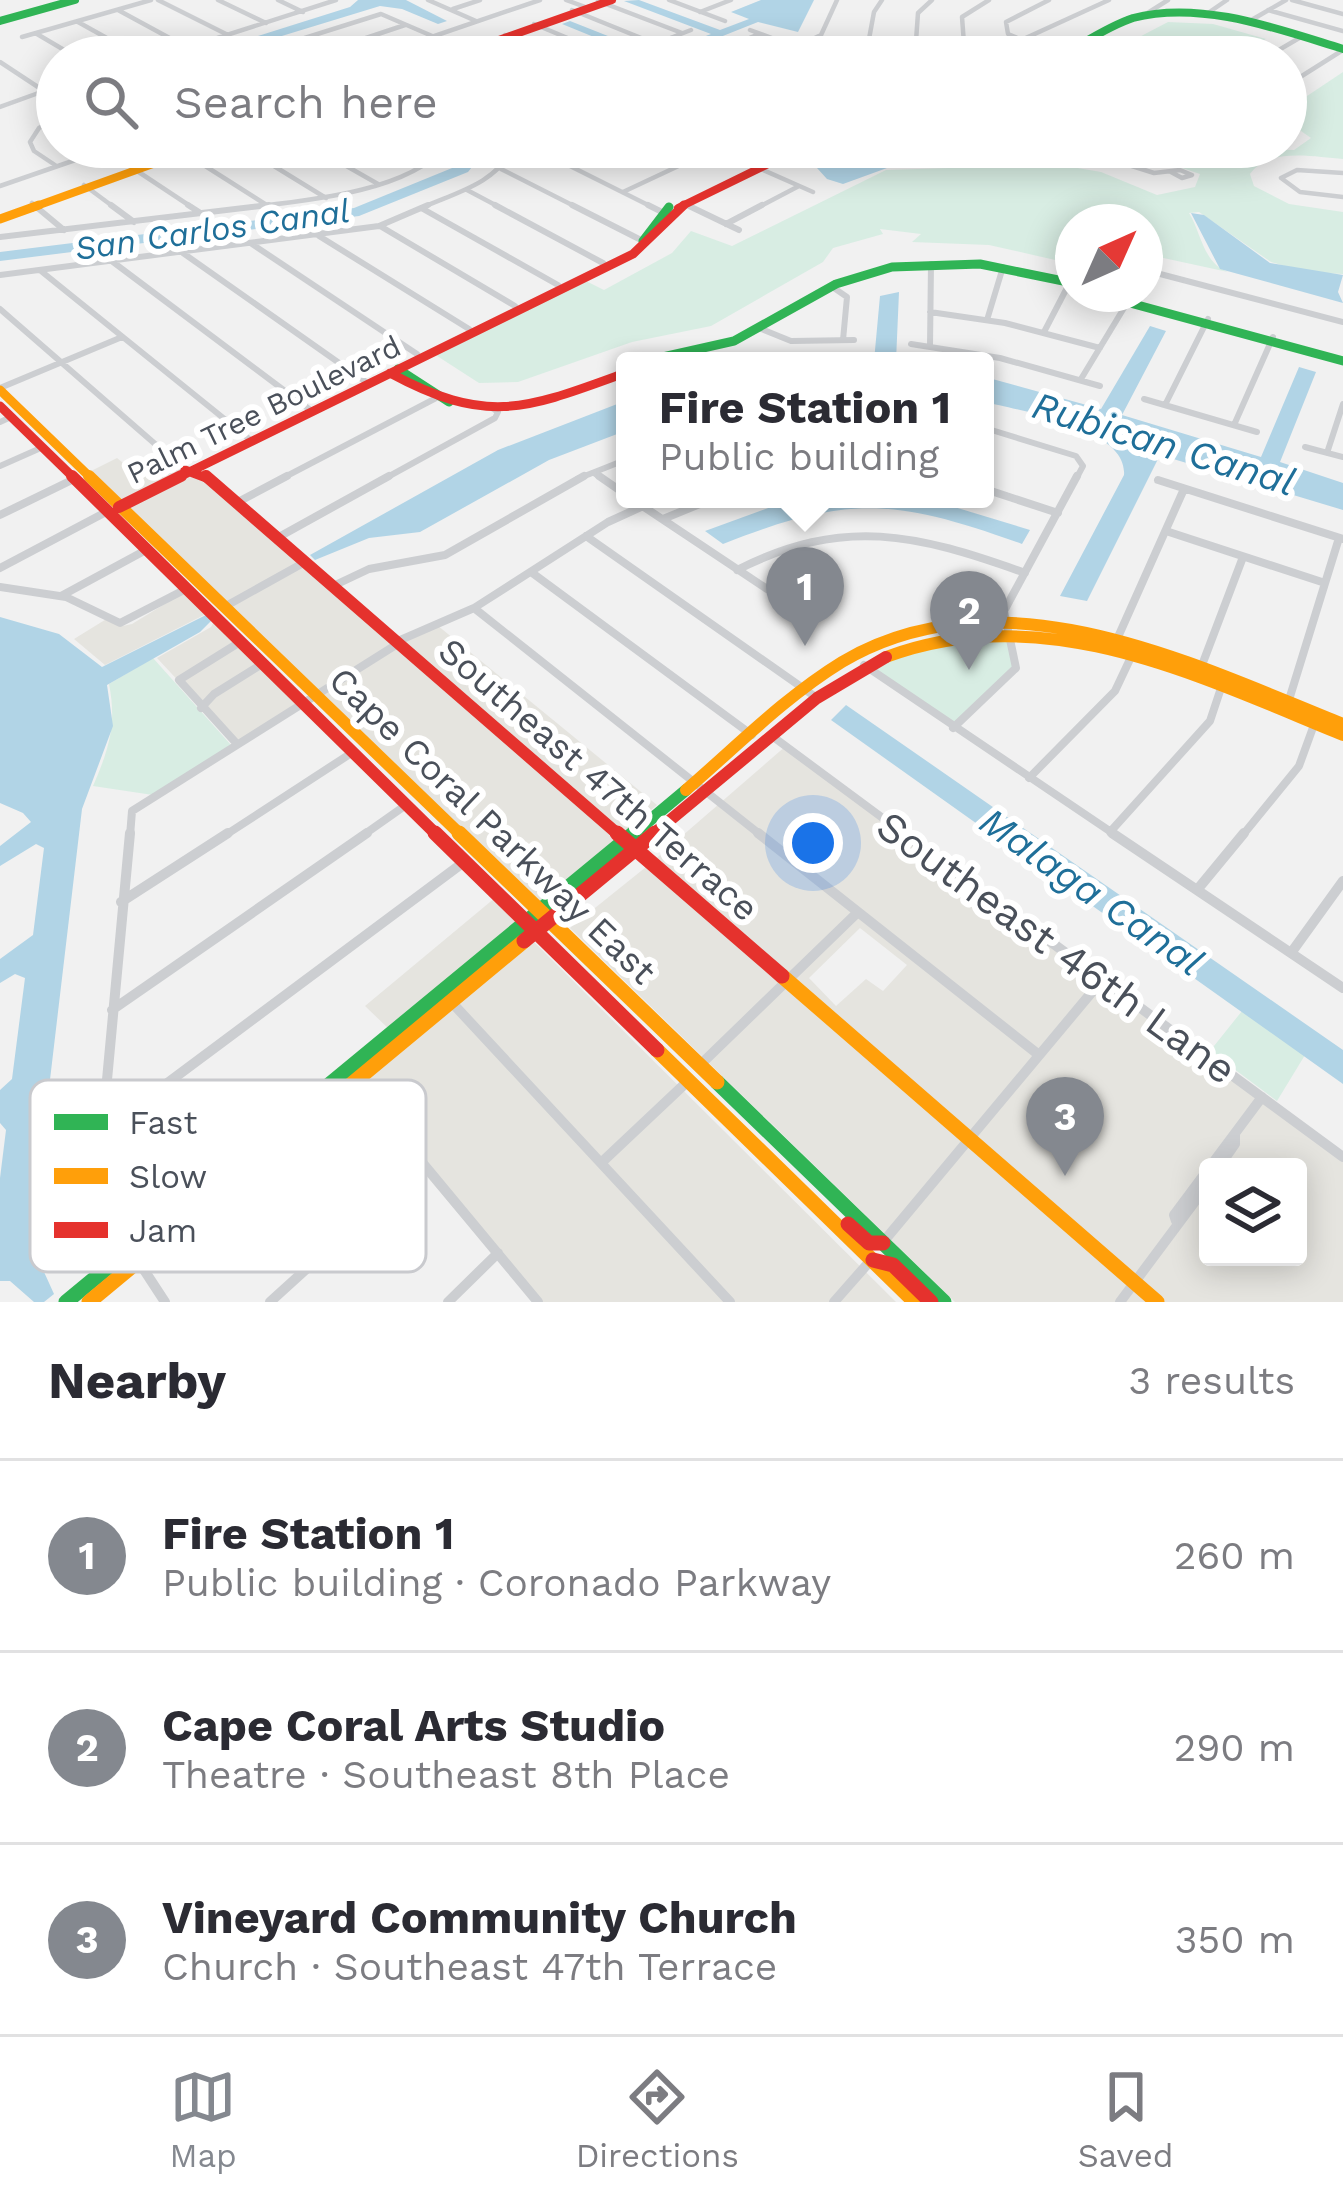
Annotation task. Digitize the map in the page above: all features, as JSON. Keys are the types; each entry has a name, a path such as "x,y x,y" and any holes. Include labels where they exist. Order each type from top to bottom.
{"main road":[{"path":"3,17 71,0"},
{"path":"507,35 589,5"},
{"path":"1162,8 1291,36"},
{"path":"1105,36 1162,8 1208,13 1293,36"},
{"path":"1307,40 1343,50"},
{"name":"Palm Tree Boulevard","path":"116,507 605,265 646,242 666,213 754,168"},
{"path":"0,217 135,169"},
{"path":"708,352 732,347 834,288 884,268 1002,268 1055,281"},
{"path":"1163,309 1343,358"},
{"path":"685,352 762,329"},
{"path":"392,370 435,399 491,409 616,373"},
{"name":"Cape Coral Parkway East","path":"2,397 6,419 116,507 147,549 263,663 310,698 544,917 944,1302"},
{"name":"Cape Coral Parkway East","path":"2,397 226,606 354,752 916,1302"},
{"name":"Southeast 47th Terrace","path":"192,470 398,642 1157,1302"},
{"path":"187,588 198,588 239,620"},
{"path":"700,787 772,736 845,661 896,637 956,623 1065,628 1286,709 1343,724"},
{"path":"347,1080 700,787 752,735 863,664 927,639 1008,626"},
{"path":"1316,719 1343,735"},
{"path":"741,762 755,744 752,735"},
{"path":"626,1018 641,1023 687,1065 699,1066"},
{"path":"689,1080 703,1081 747,1121 766,1130"},
{"path":"800,1188 814,1192 869,1243 883,1244"},
{"path":"873,1260 893,1265 931,1302"},
{"path":"66,1302 110,1272"},
{"path":"88,1302 118,1272"}],"street":[{"path":"22,37 154,0 228,35"},
{"path":"218,0 266,23"},
{"path":"278,0 303,12"},
{"path":"225,36 336,0"},
{"path":"428,0 478,21"},
{"path":"451,10 480,0"},
{"path":"311,36 381,14 434,36 540,0"},
{"path":"669,0 725,21"},
{"path":"700,12 730,0"},
{"path":"818,36 837,0"},
{"path":"870,36 882,0"},
{"path":"918,36 918,13 932,0"},
{"path":"963,36 962,17 989,0"},
{"path":"1013,36 1006,22 1048,0"},
{"path":"1034,36 1108,0"},
{"path":"1208,13 1227,0"},
{"path":"1248,22 1289,0 1343,14"},
{"path":"589,5 682,33"},
{"path":"589,5 642,36"},
{"path":"116,10 165,36"},
{"path":"1268,10 1343,31"},
{"path":"77,21 104,36"},
{"path":"371,36 406,24"},
{"path":"536,25 562,36"},
{"path":"675,36 691,30"},
{"path":"750,30 766,36"},
{"path":"35,33 40,36"},
{"path":"755,36 760,34"},
{"path":"1307,73 1343,50"},
{"path":"0,62 36,86"},
{"path":"0,106 36,94"},
{"path":"0,186 51,168"},
{"path":"211,168 266,206"},
{"path":"277,168 326,198"},
{"path":"350,168 378,184"},
{"path":"0,237 326,198 417,168"},
{"path":"575,168 666,213"},
{"path":"623,191 673,168"},
{"path":"758,168 814,192"},
{"path":"1139,168 1172,172"},
{"path":"135,169 200,214"},
{"path":"0,275 379,226 466,190 502,169 646,242"},
{"path":"1343,173 1286,172 1281,180 1294,190 1343,197"},
{"path":"86,186 134,222"},
{"path":"726,224 800,186"},
{"path":"466,190 605,265"},
{"path":"683,203 739,230"},
{"path":"34,205 64,230"},
{"path":"422,208 561,286"},
{"path":"379,226 517,308"},
{"path":"318,235 472,330"},
{"path":"251,244 420,356"},
{"path":"182,252 366,382"},
{"path":"111,261 310,410"},
{"path":"930,346 931,265"},
{"path":"987,320 1002,268"},
{"path":"40,270 250,440"},
{"path":"1163,275 1343,322"},
{"path":"834,288 848,297 843,340"},
{"name":"Southeast 47th Terrace","path":"0,309 192,470"},
{"path":"930,312 987,320 1100,348"},
{"path":"1043,332 1055,312"},
{"path":"1081,380 1116,312"},
{"path":"1165,405 1207,321"},
{"path":"762,329 791,341 854,340"},
{"path":"2,397 62,362 122,337"},
{"path":"1234,425 1272,339"},
{"path":"911,344 965,352"},
{"path":"994,357 1100,386"},
{"path":"236,503 435,399"},
{"path":"1144,399 1257,432"},
{"path":"1327,453 1343,404"},
{"path":"277,538 495,418 491,409"},
{"path":"953,728 1013,672 1004,611 1083,462 994,431"},
{"path":"0,466 43,447"},
{"path":"1305,447 1343,458"},
{"path":"333,586 369,569 445,555 592,472 616,463"},
{"path":"592,472 616,489"},
{"path":"0,514 76,479"},
{"path":"1158,480 1341,538 1286,709"},
{"path":"1114,645 1184,489"},
{"path":"994,492 1058,513"},
{"path":"0,568 116,507"},
{"path":"107,1080 132,811 398,642 474,608 639,508"},
{"path":"646,508 767,589"},
{"path":"662,520 691,508"},
{"path":"737,570 809,539 865,531 919,537 1025,573"},
{"path":"1166,531 1325,584"},
{"path":"586,536 812,694"},
{"path":"61,596 147,549"},
{"path":"1198,676 1244,557"},
{"path":"226,606 304,562"},
{"path":"531,572 752,735"},
{"path":"0,586 61,596 117,622 130,620 187,588"},
{"path":"474,608 1039,1055"},
{"path":"237,744 178,680 241,641"},
{"path":"1029,778 1115,692 1133,652"},
{"path":"201,708 214,694 263,663"},
{"path":"863,664 1343,988"},
{"path":"1109,832 1210,722 1222,685"},
{"path":"1197,890 1298,766 1316,719"},
{"name":"Southeast 46th Lane","path":"772,736 1343,1157"},
{"path":"121,902 354,752"},
{"path":"112,1010 407,804"},
{"path":"172,1080 466,861"},
{"path":"1291,953 1343,881"},
{"path":"699,1066 857,913"},
{"path":"883,1244 1102,980"},
{"path":"447,998 730,1302"},
{"path":"601,1163 689,1080"},
{"path":"1176,1221 1174,1215 1182,1202 1262,1097"},
{"path":"1225,1158 1235,1135"},
{"path":"426,1167 538,1302"},
{"path":"1176,1221 1181,1222 1199,1197"},
{"path":"1120,1302 1176,1221"},
{"path":"448,1302 498,1253"},
{"path":"834,1302 873,1260"},
{"path":"146,1272 165,1302"},
{"path":"270,1302 303,1272"}],"shaded area":[{"path":"162,449 184,468 120,501 89,472 117,458 128,467"},
{"path":"197,472 618,836 612,846 540,907 126,507"},
{"path":"186,591 208,613 105,665 74,639 108,618 123,626 132,624"},
{"path":"215,620 303,707 239,746 157,658 211,627"},
{"path":"437,625 657,805 624,832 401,640"},
{"path":"787,745 1343,1160 1343,1302 1164,1302 652,862","holes":["860,928 907,965 883,991 866,979 836,1006 809,978"]},
{"path":"646,867 1149,1302 955,1302 570,928"},
{"path":"496,897 522,922 391,1031 365,1006"},
{"path":"532,940 896,1302 533,1302 426,1175 426,1080 364,1080"}],"green space":[{"path":"1168,22 1213,24 1255,36 1141,36"},
{"path":"1343,72 1343,159 1307,156 1311,138 1307,135 1307,96"},
{"path":"1077,168 1101,172 1157,195 1195,187 1200,174 1182,168 1256,168 1250,174 1254,186 1289,204 1343,212 1343,274 1306,272 1271,262 1199,212 1189,213 1204,246 1213,262 1228,272 1163,258 1163,204 1055,204 1055,260 989,245 912,242 921,234 880,229 883,234 833,248 823,262 711,326 632,342 518,382 479,383 434,354 584,280 604,290 672,253 691,231 732,246 886,170"},
{"path":"1013,637 1016,668 956,725 870,667 931,643"},
{"path":"153,658 231,745 153,795 93,786 110,736 109,684"},
{"path":"1242,1011 1305,1055 1277,1101 1210,1051"}],"water":[{"path":"358,0 406,0 447,21 438,24 402,9 380,6 282,36 258,36 350,7"},
{"path":"639,0 720,30 749,19 731,12 761,0 814,0 798,32 758,22 723,36 706,36 711,34 624,1"},
{"path":"570,21 608,36 591,36 562,24"},
{"name":"San Carlos Canal","path":"452,168 471,168 359,216 0,261 0,252 354,208"},
{"path":"817,168 887,168 843,184 827,179"},
{"path":"1191,213 1204,215 1270,263 1343,275 1338,292 1343,303 1220,269"},
{"path":"899,292 896,352 875,352 880,296"},
{"name":"Rubican Canal","path":"1150,326 1166,331 1122,415 1261,457 1299,367 1316,372 1280,462 1343,483 1343,510 1160,455 1087,601 1060,596 1124,475 1121,459 1109,445 1070,424 994,404 994,379 1101,409"},
{"path":"616,404 616,434 549,460 420,532 369,538 315,560 310,555 498,450"},
{"path":"768,508 873,508 805,517 723,544 705,531"},
{"path":"873,508 958,508 1030,530 1022,544 905,511"},
{"path":"206,615 212,620 200,632 107,685 113,726 82,809 50,1080 30,1080 30,1272 44,1272 54,1294 44,1302 34,1302 10,1281 0,1281 0,1178 6,1130 0,1123 0,1090 12,1079 25,978 15,974 0,983 0,959 33,935 44,848 36,844 0,866 0,846 31,822 0,803 0,617 59,634 102,667"},
{"name":"Malaga Canal","path":"846,705 1343,1050 1343,1084 831,720"}],"traffic: fast":[{"path":"0,21 75,0"},
{"path":"1096,36 1142,15 1167,11 1218,14 1299,36"},
{"path":"1307,38 1343,49"},
{"path":"643,241 669,207"},
{"path":"685,352 734,341 836,284 892,267 980,264 1055,279"},
{"path":"1163,312 1343,361"},
{"path":"398,369 449,402"},
{"path":"335,1080 686,790"},
{"path":"717,1082 944,1302"},
{"path":"66,1302 102,1272"}],"traffic: slow":[{"path":"0,219 142,168"},
{"path":"0,390 717,1082"},
{"path":"686,790 796,694 843,662 927,629 987,622 1048,626 1109,638 1169,656 1343,724"},
{"path":"886,657 947,638 1049,637 1150,660 1343,735"},
{"path":"357,1080 524,941"},
{"path":"782,976 1157,1302"},
{"path":"657,1050 915,1302"},
{"path":"89,1302 125,1272"}],"traffic: jam":[{"path":"510,36 612,0"},
{"path":"119,507 633,254 654,238 676,209 760,168"},
{"path":"390,373 454,403 507,409 616,376"},
{"path":"0,406 657,1050"},
{"path":"185,470 202,473 782,976"},
{"path":"524,941 817,698 886,657"},
{"path":"848,1224 869,1243 883,1243"},
{"path":"873,1260 893,1265 931,1302"}],"place":[{"name":"Fire Station 1","path":"805,646"},
{"name":"Cape Coral Arts Studio","path":"969,670"},
{"name":"Vineyard Community Church","path":"1065,1176"}]}
